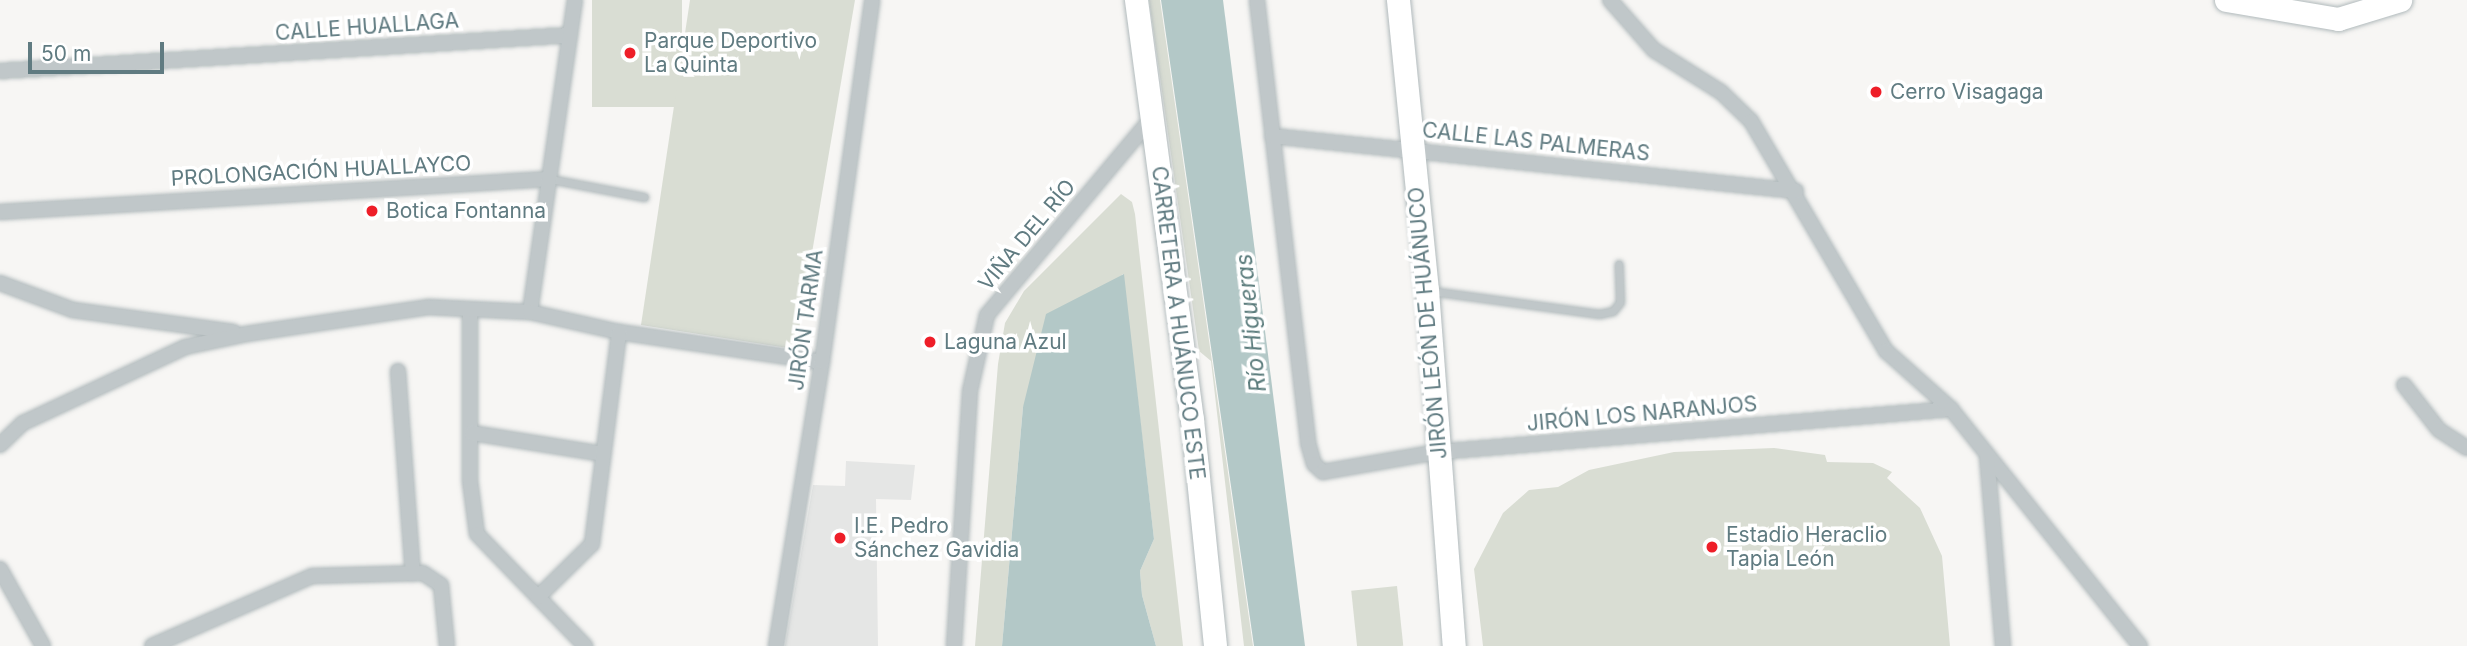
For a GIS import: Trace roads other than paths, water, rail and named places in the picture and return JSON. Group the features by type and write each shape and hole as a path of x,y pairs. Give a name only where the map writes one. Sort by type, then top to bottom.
{"main road":[{"name":"CARRETERA A HUÁNUCO ESTE","path":"1136,0 1192,419 1215,646"},
{"name":"JIRÓN LEÓN DE HUÁNUCO","path":"1398,0 1427,290 1454,646"},
{"path":"2226,0 2339,19 2400,0"}],"street":[{"path":"530,312 575,0"},
{"name":"JIRÓN TARMA","path":"776,646 822,362 872,0"},
{"path":"1257,0 1272,136"},
{"path":"1610,0 1654,50 1721,92 1751,121 1796,191 1886,351 1951,409 2140,646"},
{"name":"CALLE HUALLAGA","path":"0,71 570,35"},
{"name":"VIÑA DEL RÍO","path":"954,646 970,391 988,315 1152,119"},
{"name":"CALLE LAS PALMERAS","path":"1272,136 1796,191"},
{"name":"JIRÓN LOS NARANJOS","path":"1272,136 1308,443 1314,464 1323,472 1438,452 1951,409"},
{"name":"PROLONGACIÓN HUALLAYCO","path":"0,212 549,178"},
{"path":"0,283 73,310 246,334"},
{"path":"0,445 23,423 186,347 246,334 428,307 530,312 619,332 822,362"},
{"path":"470,311 470,481 477,534 585,646"},
{"path":"538,597 589,552 619,332"},
{"path":"398,371 413,573"},
{"path":"2404,385 2439,430 2467,448"},
{"path":"472,433 603,454"},
{"path":"1987,456 2003,646"},
{"path":"0,569 43,646"},
{"path":"152,646 313,576 413,573 424,573 442,585 447,646"}],"lane":[{"name":"PROLONGACIÓN HUALLAYCO","path":"549,178 644,197"},
{"path":"1427,290 1600,314 1613,311 1620,302 1619,264"}],"water":[{"name":"Río Higueras","path":"1161,0 1223,0 1305,646 1254,646"},
{"path":"1124,274 1154,539 1140,571 1142,595 1156,646 1002,646 1023,407 1046,314"}],"place":[{"name":"Parque Deportivo La Quinta","path":"630,53"},
{"name":"Cerro Visagaga","path":"1876,92"},
{"name":"Botica Fontanna","path":"372,211"},
{"name":"Laguna Azul","path":"930,342"},
{"name":"I.E. Pedro Sánchez Gavidia","path":"840,538"},
{"name":"Estadio Heraclio Tapia León","path":"1712,547"}]}
